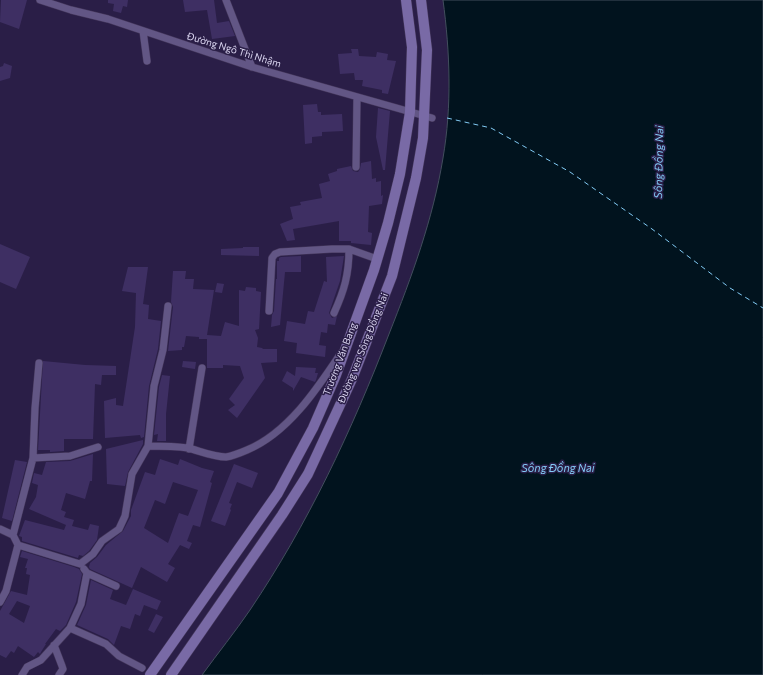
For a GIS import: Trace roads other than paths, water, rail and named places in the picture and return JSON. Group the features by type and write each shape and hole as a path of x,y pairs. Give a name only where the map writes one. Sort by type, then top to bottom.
{"main road":[{"name":"Trương Văn Bang","path":"150,675 278,494 313,428 336,376 377,259 388,223 400,174 410,112 412,47 406,0"},
{"name":"Đường ven Sông Đồng Nai","path":"171,675 282,515 308,474 352,379 392,276 416,178 426,116 427,50 421,0"}],"street":[{"name":"Đường Ngô Thì Nhậm","path":"40,0 70,10 108,19 252,67 426,116"},
{"path":"226,0 252,67"},
{"path":"143,31 147,61"},
{"path":"356,167 357,97"},
{"path":"269,312 272,258 275,254 295,250 348,250 377,259"},
{"path":"334,314 347,278 349,265 348,250"},
{"path":"80,564 93,554 102,541 119,529 125,516 132,474 148,446 153,392 165,338 168,306"},
{"path":"148,446 173,446 228,457 256,446 282,427 317,389 346,346"},
{"path":"0,602 6,591 18,545 14,535 33,458 34,414 39,363"},
{"path":"189,449 202,368"},
{"path":"33,458 70,456 98,447"},
{"path":"0,529 14,535"},
{"path":"18,545 80,564 87,573 116,586"},
{"path":"22,675 27,667 37,663 70,628 81,604 87,573"},
{"path":"70,628 106,644 124,658 142,668"},
{"path":"54,645 63,669 60,675"}],"water":[{"name":"Sông Đồng Nai","path":"443,0 763,0 763,675 202,675 250,610 291,544 310,510 360,406 414,269 434,203 446,138 449,79"}]}
